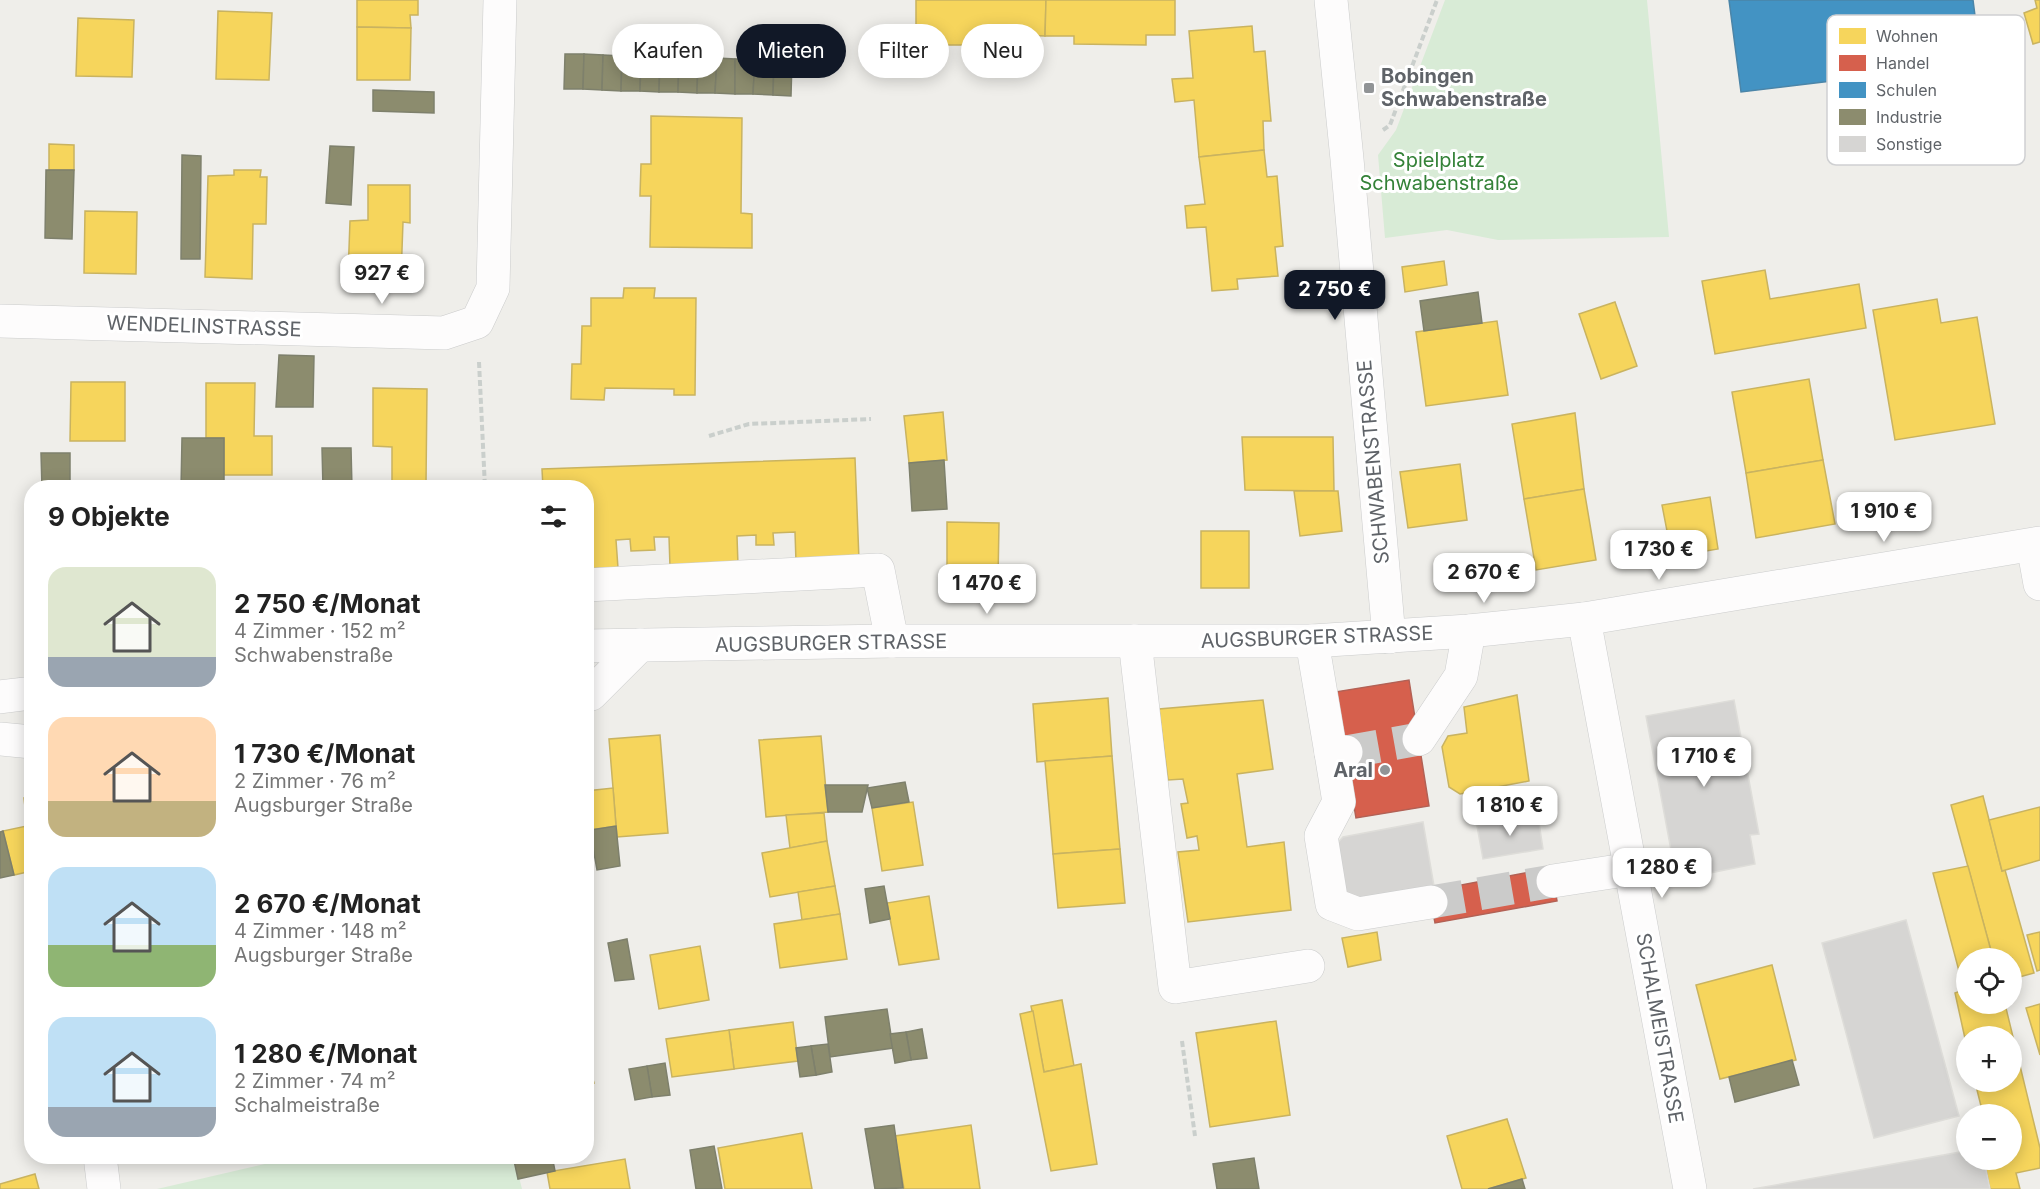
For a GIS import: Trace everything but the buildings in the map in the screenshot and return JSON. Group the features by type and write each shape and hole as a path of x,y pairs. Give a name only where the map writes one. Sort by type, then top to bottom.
{"street":[{"path":"477,322 493,288 501,0"},
{"name":"SCHWABENSTRASSE","path":"1331,0 1389,636"},
{"name":"WENDELINSTRASSE","path":"0,321 444,333 477,322"},
{"path":"2036,544 2040,584"},
{"name":"AUGSBURGER STRASSE","path":"594,646 892,641 1312,641 1469,631 1584,619 2036,544"},
{"path":"594,585 878,570 892,641"},
{"name":"SCHALMEISTRASSE","path":"1584,619 1690,1189"},
{"path":"1419,739 1461,676 1469,631"},
{"path":"1135,641 1174,987 1308,966"},
{"path":"1312,641 1338,752 1339,802 1321,836 1332,904 1358,914 1431,902"},
{"path":"594,691 640,645"},
{"path":"0,697 24,694"},
{"path":"0,739 24,741"},
{"path":"1554,881 1631,868"},
{"path":"101,1164 104,1189"}],"path":[{"path":"1347,159 1390,125 1437,0"},
{"path":"477,322 484,480"},
{"path":"709,436 749,424 871,419"},
{"path":"1182,1041 1195,1136"}],"green space":[{"name":"Spielplatz Schwabenstraße","path":"1445,0 1647,0 1669,237 1498,240 1447,230 1385,238 1378,155 1396,130"},
{"path":"265,1164 516,1164 522,1189 157,1189"}],"tunnel":[{"path":"1346,752 1419,739"},
{"path":"1431,902 1553,881"}],"place":[{"name":"Bobingen Schwabenstraße","path":"1369,88"},
{"name":"Aral","path":"1385,770"}]}
